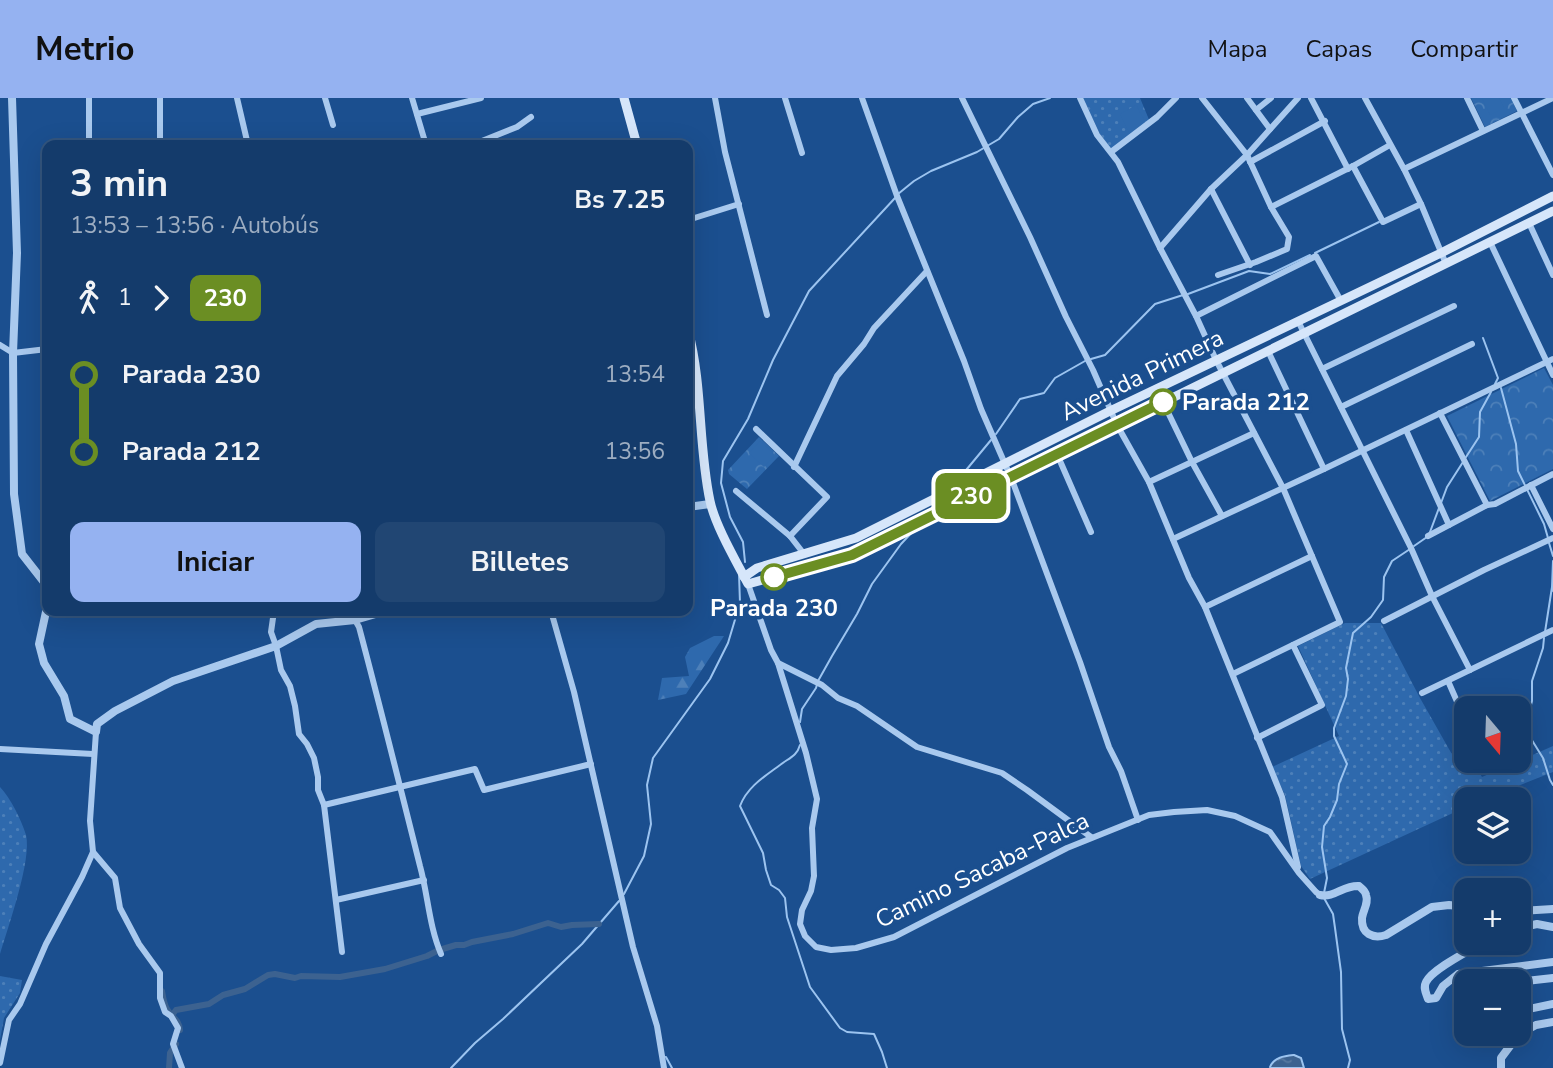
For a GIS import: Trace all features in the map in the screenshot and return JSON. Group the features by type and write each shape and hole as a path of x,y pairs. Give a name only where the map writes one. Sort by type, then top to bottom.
{"main road":[{"path":"624,98 636,140"},
{"name":"Avenida Primera","path":"746,580 757,568 856,538 1110,411 1441,253 1553,196"},
{"name":"Avenida Primera","path":"746,580 852,555 1553,211"},
{"name":"Camino Sacaba-Palca","path":"693,356 710,504 746,580"}],"street":[{"path":"12,98 17,253 13,353 13,484 22,554 42,580"},
{"path":"89,98 89,140"},
{"path":"160,98 160,140"},
{"path":"237,98 247,140"},
{"path":"325,98 333,125"},
{"path":"412,98 425,140"},
{"path":"417,114 481,98"},
{"path":"715,98 725,152 767,315"},
{"path":"785,98 802,153"},
{"path":"862,98 897,196 1010,476 1138,820"},
{"path":"962,98 1093,370 1110,411 1149,482 1189,578 1205,607 1282,797 1299,873"},
{"path":"1080,98 1097,135 1118,162 1283,488 1340,622 1233,674"},
{"path":"1111,152 1157,117 1175,98"},
{"path":"1202,98 1247,155 1271,207 1289,237 1287,249 1218,275"},
{"path":"1247,98 1270,129"},
{"path":"1256,110 1270,98"},
{"path":"1160,248 1211,189 1247,155 1298,98"},
{"path":"1311,98 1383,222 1421,204"},
{"path":"1365,98 1404,169 1446,264"},
{"path":"1468,98 1483,131"},
{"path":"1514,98 1553,175"},
{"path":"1404,169 1553,98"},
{"path":"484,140 517,127 531,117"},
{"path":"1251,162 1325,121"},
{"path":"1271,207 1351,168 1390,145"},
{"path":"1211,189 1250,265"},
{"path":"693,218 739,204"},
{"path":"1529,223 1553,275"},
{"path":"1490,242 1550,361 1553,375"},
{"path":"1196,316 1316,256 1340,301"},
{"path":"794,467 837,376 864,344 873,328 927,271"},
{"path":"1322,369 1454,306"},
{"path":"1298,321 1470,670"},
{"path":"1341,407 1472,344"},
{"path":"0,345 13,353 42,350"},
{"path":"1268,351 1324,469"},
{"path":"1173,539 1550,361"},
{"path":"1163,402 1222,516"},
{"path":"1440,413 1487,505"},
{"path":"756,429 827,497 790,536"},
{"path":"1406,430 1449,525"},
{"path":"1149,482 1254,433"},
{"path":"1057,454 1091,532"},
{"path":"1428,536 1553,474"},
{"path":"1531,485 1553,528"},
{"path":"736,491 790,536 804,554"},
{"path":"693,506 710,504"},
{"path":"1384,621 1553,538"},
{"path":"1205,607 1312,556"},
{"name":"Camino Sacaba-Palca","path":"746,580 778,663 806,753 817,799 812,828 814,876 800,923 805,936 816,947 831,950 856,948 894,937 1091,837 1149,814 1185,811 1207,810 1235,816 1270,832 1299,873 1323,896 1348,886 1359,886 1366,894 1367,900 1362,919 1364,929 1378,937 1386,935 1432,907 1454,906"},
{"path":"45,616 38,644 44,663 64,696 70,719 96,732"},
{"path":"273,616 271,632 281,670 290,686 299,734 314,758 318,790 324,805 342,952"},
{"path":"354,616 359,627 424,880 435,941 441,954"},
{"path":"0,1063 9,1020 20,1004 46,944 93,852 90,821 97,724 115,711 173,681 276,646 316,624 369,616"},
{"path":"552,616 574,692 633,947 657,1026 664,1068"},
{"path":"1422,693 1553,630"},
{"path":"1257,738 1322,705 1293,645"},
{"path":"778,663 857,706 917,747 1002,773 1091,837"},
{"path":"1448,681 1455,696"},
{"path":"0,749 93,754"},
{"path":"324,805 475,769 484,790 591,764"},
{"path":"93,852 115,878 120,908 139,944 160,973 160,998 165,1012 171,1016 178,1028 173,1044 183,1068"},
{"path":"336,900 424,880"},
{"path":"1531,910 1553,909"},
{"path":"1531,926 1553,927"},
{"path":"1460,955 1432,974 1425,989 1428,999 1436,998 1443,986 1458,974 1553,962"},
{"path":"1531,980 1553,978"},
{"path":"1531,1009 1553,1004"},
{"path":"1531,1027 1553,1022"},
{"path":"1500,1068 1501,1058 1510,1046"}],"green space":[{"path":"1083,98 1140,98 1150,122 1111,149 1100,134"},
{"path":"1471,98 1511,98 1517,111 1485,127"},
{"path":"1482,98 1499,98 1504,108 1490,115"},
{"path":"1136,105 1147,125 1130,134 1120,114"},
{"path":"1544,368 1553,385 1553,469 1490,501 1447,416"},
{"path":"759,437 779,456 747,489 729,474 728,470"},
{"path":"760,441 775,455 764,467 749,453"},
{"path":"1345,623 1381,623 1454,758 1454,774 1480,774 1482,777 1489,774 1531,774 1531,756 1553,746 1553,772 1516,787 1454,787 1454,813 1310,879 1301,866 1285,795 1272,767 1339,736 1298,646"},
{"path":"714,636 724,636 686,694 658,700 662,678 689,676 685,657 690,648"},
{"path":"0,787 18,816 26,835 27,846 18,894 0,954"},
{"path":"0,976 22,980 20,993 4,1018 0,1040"}],"water":[{"path":"1294,1055 1301,1058 1304,1068 1270,1067 1277,1059"}],"waterway":[{"path":"898,194 931,171 977,152 999,139 1033,104 1050,98"},
{"path":"745,562 743,542 730,517 721,483 723,461 748,419 773,360 809,291 895,198"},
{"path":"1315,253 1379,222"},
{"path":"1188,294 1249,271 1270,274 1310,255"},
{"path":"1091,359 1105,355 1155,304 1183,295"},
{"path":"1483,338 1498,378 1495,384"},
{"path":"996,434 1020,399 1044,393 1055,378 1085,361"},
{"path":"1501,388 1516,444 1518,471 1548,538"},
{"path":"1466,457 1479,437 1480,412 1491,392"},
{"path":"962,475 991,440"},
{"path":"1441,503 1447,487 1463,462"},
{"path":"1430,532 1439,508"},
{"path":"800,722 802,709 872,584 916,528"},
{"path":"1414,546 1427,537"},
{"path":"1549,543 1553,556"},
{"path":"1324,893 1327,878 1322,847 1324,826 1337,800 1339,784 1347,764 1334,736 1334,728 1346,696 1346,668 1353,633 1371,617 1383,600 1384,577 1392,561 1410,549"},
{"path":"1553,561 1553,591"},
{"path":"624,894 644,856 651,824 647,785 653,758 710,679 728,643 740,603 739,574"},
{"path":"1545,632 1552,587"},
{"path":"1544,638 1532,681 1532,701 1525,729 1543,758 1553,785"},
{"path":"800,745 795,754 752,788 740,806 763,853 771,885 785,898 787,917 810,987 840,1028 847,1032 874,1034 887,1068"},
{"path":"1324,898 1333,914 1335,928 1341,972 1342,1029 1350,1060 1348,1068"},
{"path":"451,1068 582,944 619,901"},
{"path":"172,1015 176,1010 209,1004 223,995 245,989 268,975 295,978 340,977 385,969 456,945 513,934 548,923 561,927 599,924"},
{"path":"162,991 166,1007 177,1021 180,1030"},
{"path":"169,1068 170,1053 176,1044"},
{"path":"666,1057 672,1068"}],"bus line":[{"name":"230","path":"774,577 852,555 1163,402"}],"place":[{"name":"Parada 212","path":"1163,402"},
{"name":"Parada 230","path":"774,577"}]}
